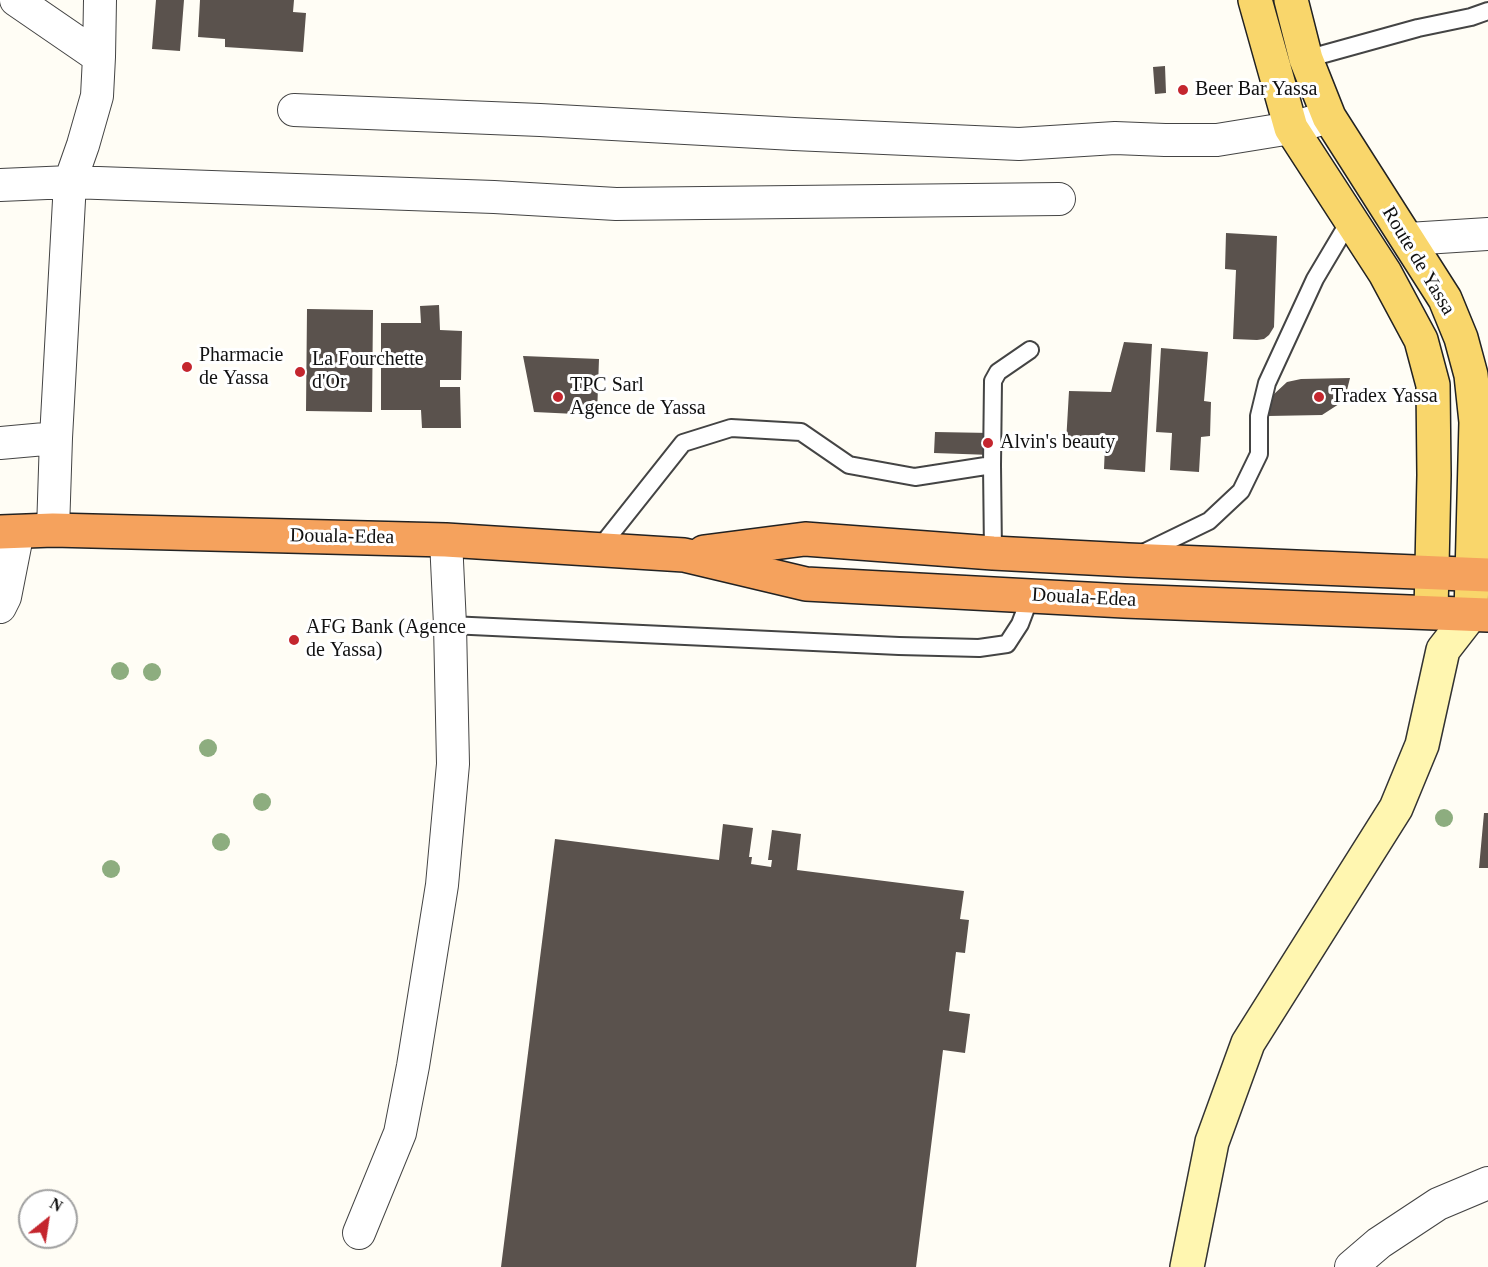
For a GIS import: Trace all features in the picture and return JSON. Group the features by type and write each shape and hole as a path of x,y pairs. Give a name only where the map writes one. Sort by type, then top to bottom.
{"highway":[{"name":"Douala-Edea","path":"9,531 53,530 446,540 684,555 806,585 1124,601 1480,614"},
{"name":"Douala-Edea","path":"684,555 805,539 1128,560 1481,574"}],"main road":[{"name":"Route de Yassa","path":"1255,0 1291,128 1384,273 1421,340 1433,385 1431,612"},
{"name":"Route de Yassa","path":"1291,0 1306,59 1329,117 1445,299 1461,338 1471,375 1476,422 1482,450 1480,614"},
{"path":"1187,1267 1212,1142 1248,1043 1396,808 1422,745 1443,650 1431,612"},
{"path":"1443,650 1480,614"}],"street":[{"path":"16,0 99,57"},
{"path":"53,530 70,182 97,96 99,0"},
{"path":"294,110 1019,144 1114,138 1217,140 1291,128 1329,117"},
{"path":"0,185 70,182 495,197 616,204 1059,199"},
{"path":"1408,239 1488,234"},
{"path":"0,443 56,438"},
{"path":"0,607 5,597 9,531"},
{"path":"359,1233 400,1133 442,885 453,764 446,540"},
{"path":"1352,1267 1379,1243 1438,1204 1488,1183"}],"lane":[{"path":"1306,59 1488,11"},
{"path":"1128,560 1209,521 1241,491 1259,454 1259,416 1267,382 1315,279 1350,220"},
{"path":"993,553 993,381 998,372 1030,350"},
{"path":"598,550 683,443 731,428 801,432 849,465 915,477 992,465"},
{"path":"450,625 979,648 1007,644 1020,624 1031,595"}],"building":[{"path":"156,0 184,0 180,51 152,49"},
{"path":"200,0 294,0 293,12 306,13 303,52 225,47 225,39 198,37"},
{"path":"1165,66 1166,93 1155,94 1153,67"},
{"path":"1226,233 1277,236 1274,327 1264,339 1233,339 1236,270 1225,269"},
{"path":"439,305 440,330 462,331 461,380 440,380 440,387 460,387 461,428 422,428 421,410 381,410 381,323 421,323 420,306"},
{"path":"307,309 373,310 372,412 306,411"},
{"path":"1124,342 1152,344 1145,472 1104,469 1105,445 1066,443 1069,391 1111,392"},
{"path":"1161,348 1208,352 1204,401 1211,402 1210,436 1201,437 1199,472 1170,470 1172,433 1156,432"},
{"path":"523,356 599,359 597,415 534,412"},
{"path":"1350,378 1347,390 1339,404 1322,415 1268,416 1273,395 1287,382 1301,379"},
{"path":"935,432 991,433 991,455 934,453"},
{"path":"1484,813 1488,813 1488,868 1479,868"},
{"path":"723,824 753,828 749,857 752,857 751,864 771,867 772,860 768,860 772,830 801,834 797,870 964,891 960,919 969,920 965,953 956,952 949,1011 970,1014 965,1053 943,1050 916,1267 501,1267 555,839 719,860"}],"place":[{"name":"Beer Bar Yassa","path":"1183,90"},
{"name":"Pharmacie de Yassa","path":"187,367"},
{"name":"La Fourchette d'Or","path":"300,372"},
{"name":"TPC Sarl Agence de Yassa","path":"558,397"},
{"name":"Tradex Yassa","path":"1319,397"},
{"name":"Alvin's beauty","path":"988,443"},
{"name":"AFG Bank (Agence de Yassa)","path":"294,640"}]}
